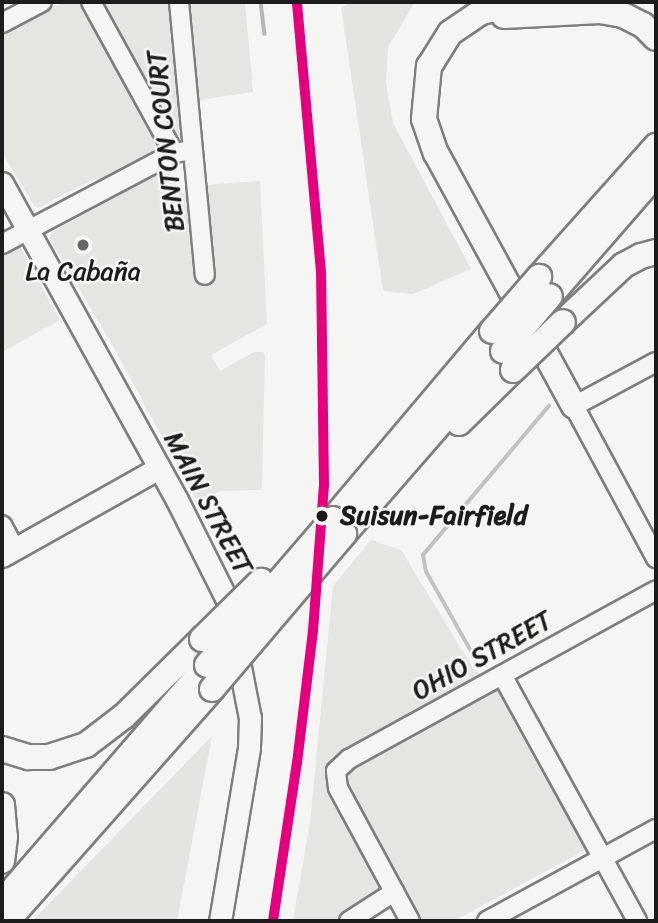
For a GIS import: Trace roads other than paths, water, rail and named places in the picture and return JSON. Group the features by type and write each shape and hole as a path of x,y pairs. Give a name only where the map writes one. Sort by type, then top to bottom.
{"highway":[{"path":"525,2 501,5 465,21 436,52 429,66 424,119 436,153 574,406"},
{"path":"428,79 456,40 484,22 500,17 600,11 623,15 643,25 656,38"},
{"path":"7,921 70,852 209,677 338,526 385,480 503,351 656,131"},
{"path":"621,182 656,146"},
{"path":"545,287 656,174"},
{"path":"2,749 29,757 49,757 86,745 124,716 300,544 338,526 385,480 503,351 563,322 624,265 640,256 656,253"},
{"path":"2,902 209,677"},
{"path":"2,805 5,837 2,862"},
{"path":"23,921 55,880 70,852"}],"main road":[{"name":"MAIN STREET","path":"2,183 221,584 247,695 249,748 220,921"},
{"path":"8,552 159,468"}],"street":[{"path":"2,23 42,2"},
{"path":"91,2 174,153"},
{"name":"BENTON COURT","path":"179,2 205,275"},
{"path":"2,244 174,153 192,150"},
{"path":"656,362 574,406 656,558"},
{"path":"2,524 8,552"},
{"name":"OHIO STREET","path":"394,892 338,788 336,771 349,759 656,590"},
{"path":"502,675 637,921"},
{"path":"487,921 656,829"},
{"path":"349,921 371,904 394,892 410,921"}],"waterway":[{"path":"477,662 426,572 423,555 549,406"}],"railway":[{"path":"261,2 265,34"}],"place":[{"name":"La Cabaña","path":"83,245"},
{"name":"Suisun-Fairfield","path":"322,516"}]}
